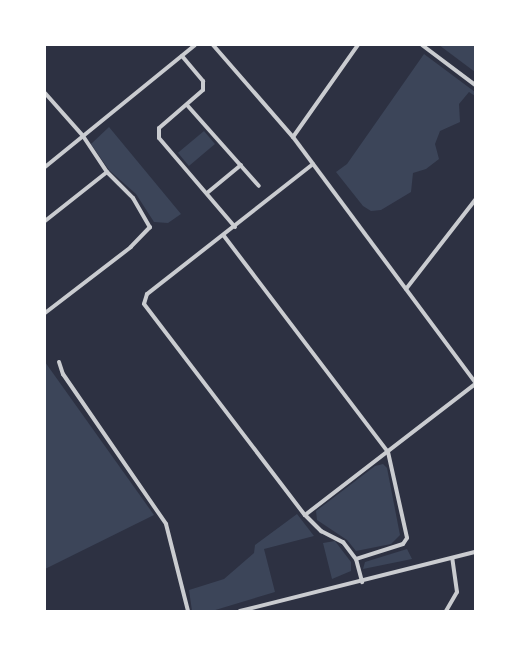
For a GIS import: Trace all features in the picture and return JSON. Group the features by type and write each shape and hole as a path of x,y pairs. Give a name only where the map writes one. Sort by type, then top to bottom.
{"street":[{"path":"45,167 195,45"},
{"path":"213,45 293,137 475,383 305,515"},
{"path":"293,137 358,45"},
{"path":"422,45 475,85"},
{"path":"182,56 203,81 203,90 159,128 159,138 235,227"},
{"path":"45,93 83,136 107,172 148,220 147,234 45,313"},
{"path":"186,105 259,186"},
{"path":"313,164 224,236 147,294 144,302 305,515 321,531 343,542 356,559 362,582"},
{"path":"207,193 241,165"},
{"path":"45,221 107,172"},
{"path":"406,289 475,200"},
{"path":"224,236 388,452 407,538 404,544 356,559"},
{"path":"59,362 63,374 166,524 188,611"},
{"path":"240,611 475,552"},
{"path":"446,611 457,592 452,558"}],"shaded area":[{"path":"439,45 475,45 475,72"},
{"path":"424,54 475,92 475,96 469,92 459,104 460,122 440,131 435,144 439,159 426,169 413,173 411,192 381,210 371,211 363,206 336,172 347,164"},
{"path":"109,127 181,214 168,223 154,222 136,194 109,170 91,144"},
{"path":"204,131 215,144 189,166 178,153"},
{"path":"45,362 154,515 45,569"},
{"path":"383,464 387,468 400,535 391,544 356,551 347,540 317,520 316,511 375,466"},
{"path":"297,514 314,536 264,549 275,592 212,611 192,611 189,590 224,579 254,553 255,545"},
{"path":"335,541 351,562 351,571 332,579 323,543"},
{"path":"407,549 412,559 363,569 365,562"}]}
